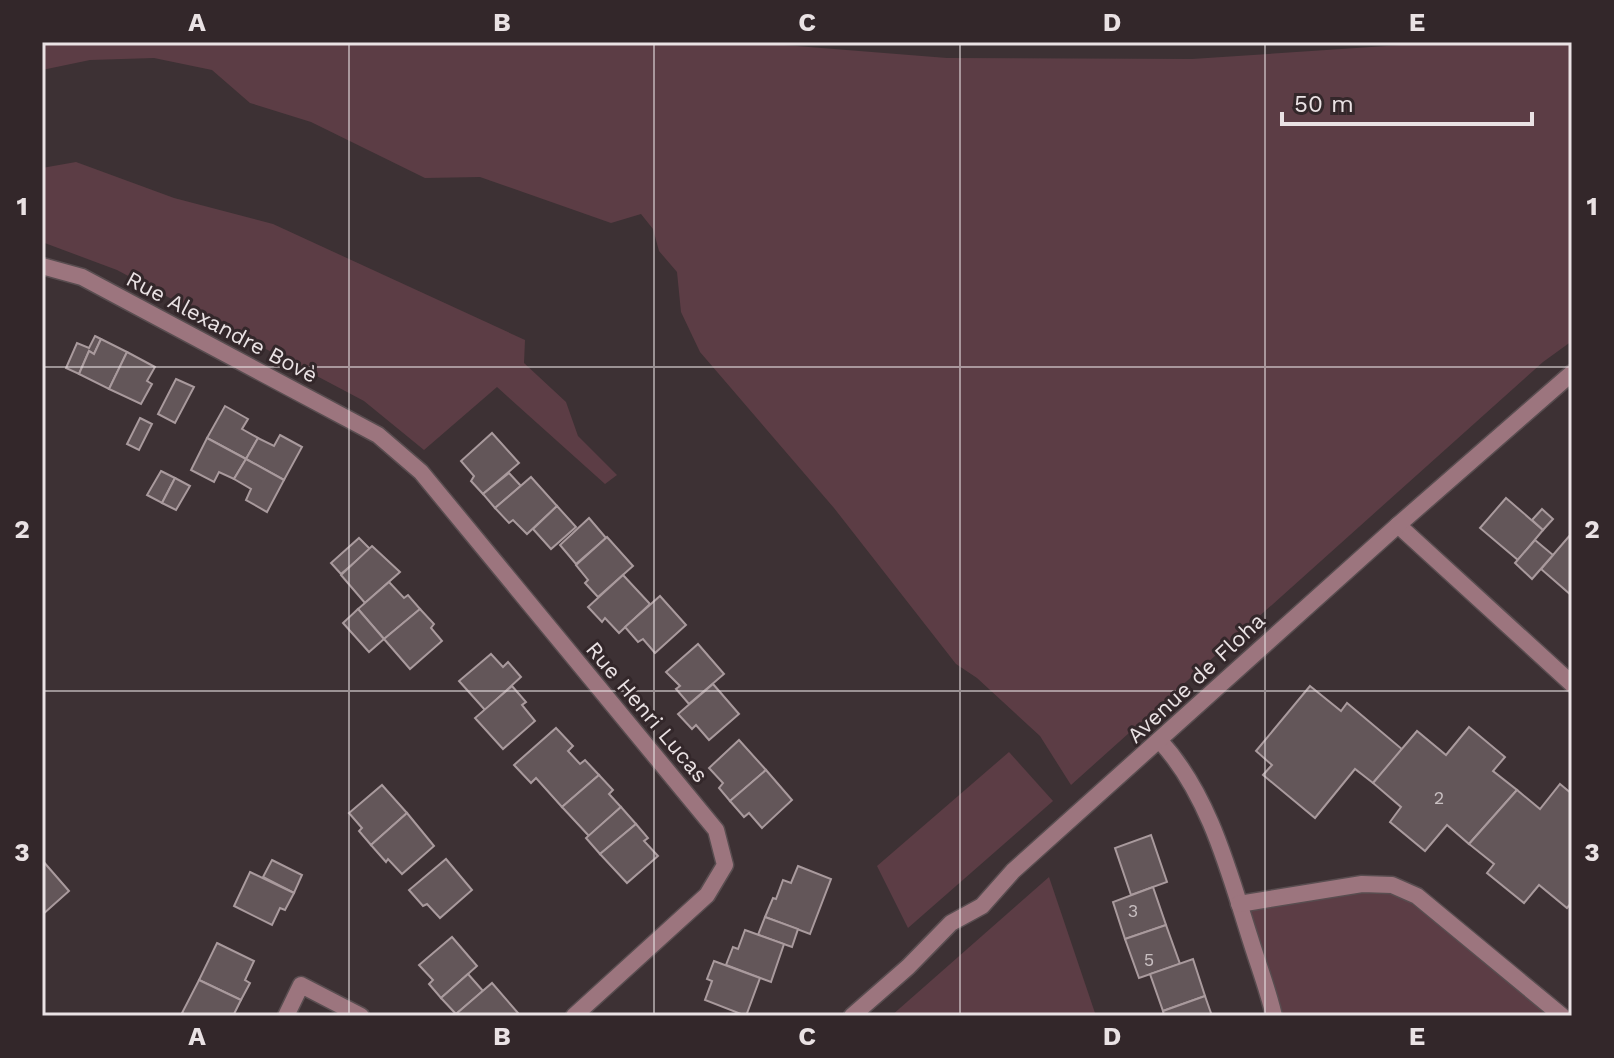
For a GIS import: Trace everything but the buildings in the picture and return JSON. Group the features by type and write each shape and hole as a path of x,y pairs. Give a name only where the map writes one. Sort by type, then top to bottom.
{"street":[{"name":"Rue Alexandre Bovè","path":"42,266 82,277 378,435"},
{"name":"Avenue de Floha","path":"852,1016 908,967 951,923 982,906 1013,871 1572,373"},
{"name":"Rue Henri Lucas","path":"378,435 421,472 716,830 725,865 707,895 574,1016"},
{"path":"1398,525 1572,684"},
{"path":"1160,741 1173,755 1205,811 1239,904 1274,1016"},
{"path":"1239,904 1362,884 1392,885 1417,896 1563,1016 1572,1007"},
{"path":"286,1016 301,985 361,1016"}],"shaded area":[{"path":"42,42 746,42 947,58 1192,59 1446,42 1572,42 1572,341 1543,362 1071,785 1040,736 977,678 956,664 834,508 700,352 681,312 677,272 659,251 653,229 641,214 611,223 480,177 425,178 311,122 250,103 212,70 154,58 90,60 42,70"},
{"path":"76,162 174,198 273,224 525,340 524,363 566,402 578,436 617,475 605,484 497,387 424,450 364,401 117,270 42,242 42,168"},
{"path":"1009,752 1053,801 908,928 877,866"},
{"path":"1049,877 1096,1016 891,1016"},
{"path":"1392,885 1562,1016 1274,1016 1239,904"}]}
